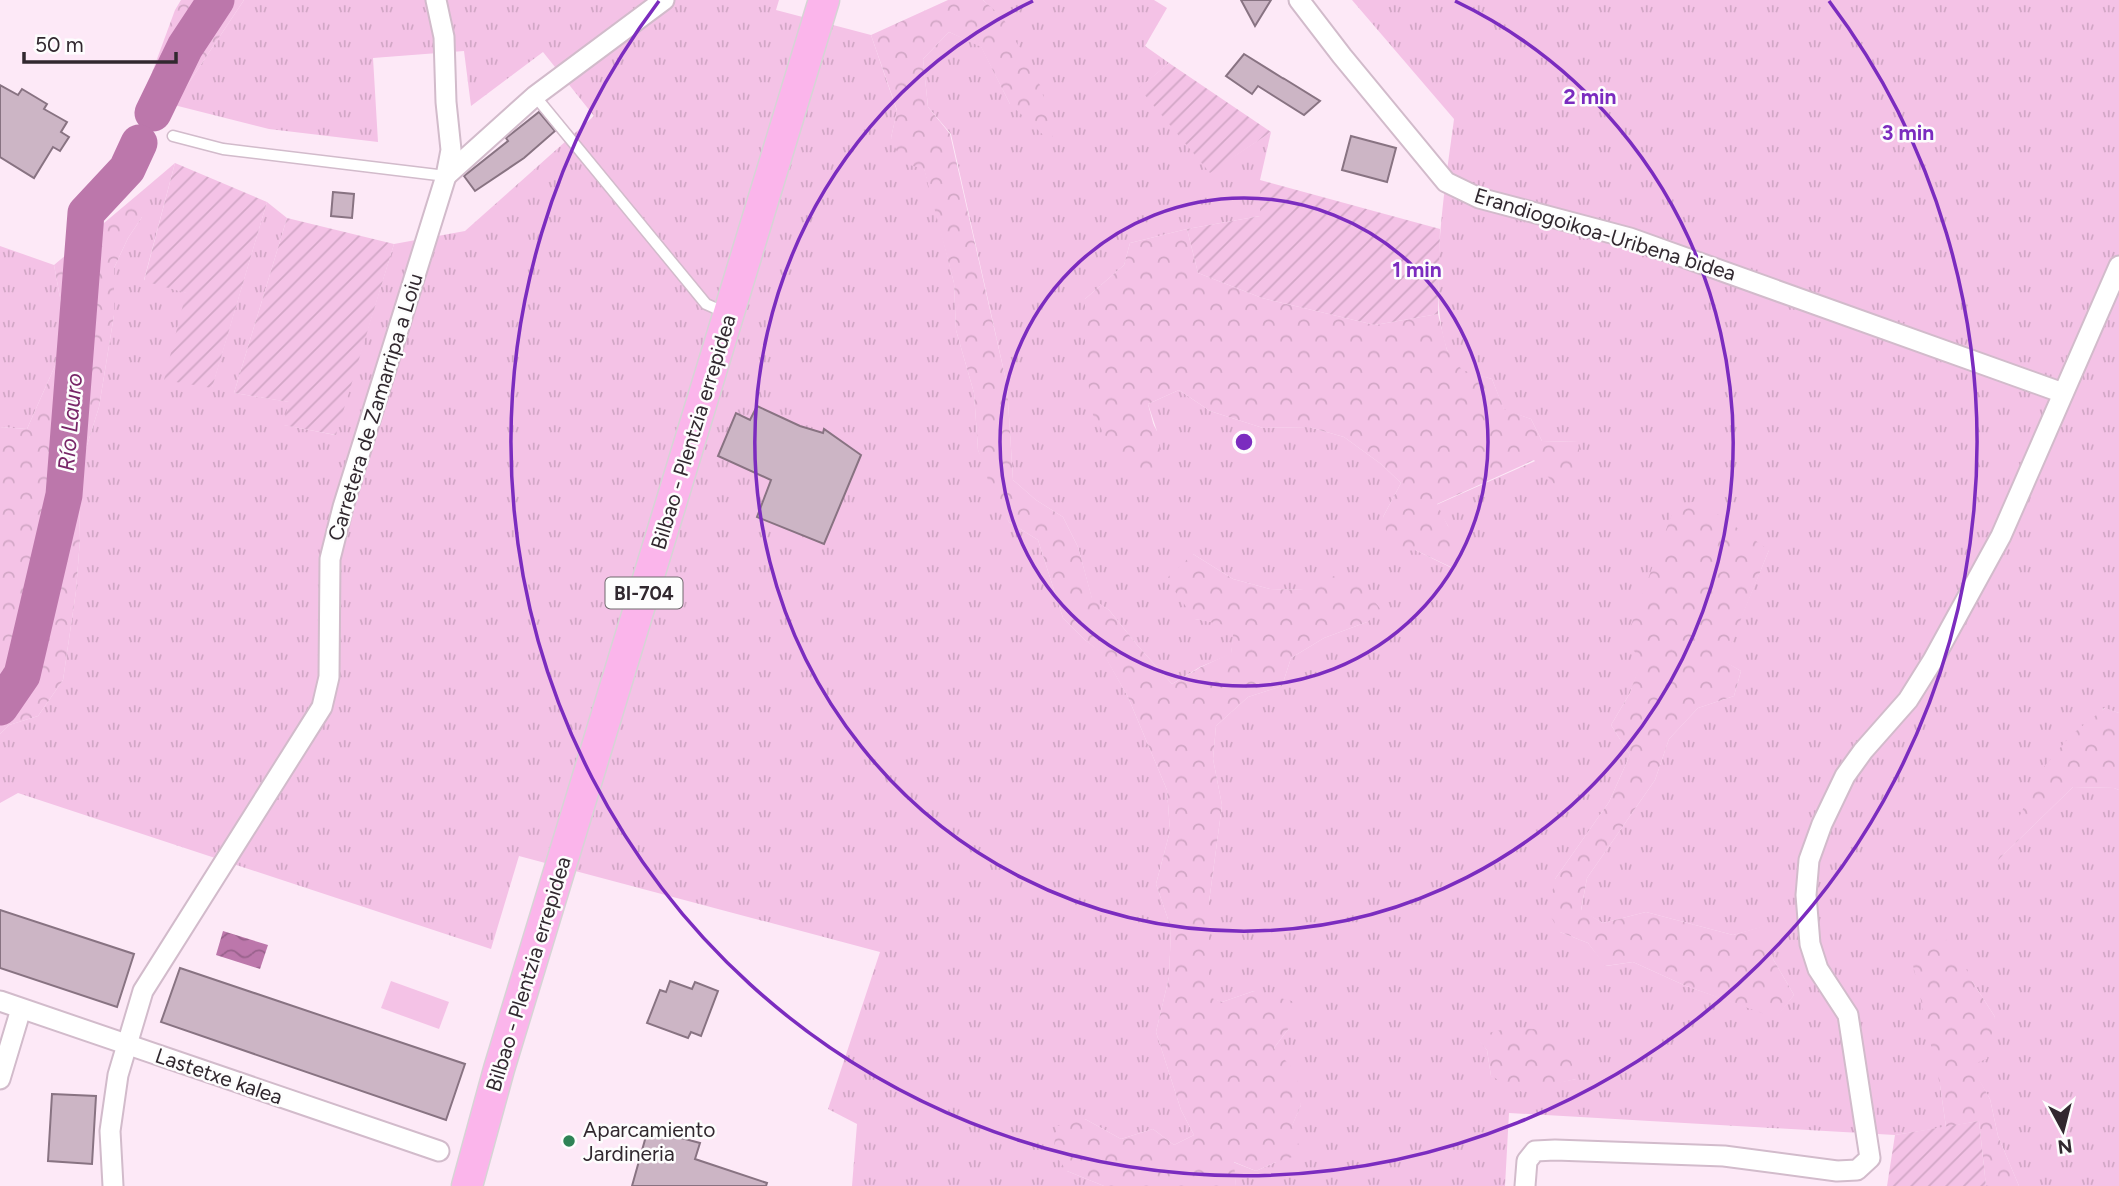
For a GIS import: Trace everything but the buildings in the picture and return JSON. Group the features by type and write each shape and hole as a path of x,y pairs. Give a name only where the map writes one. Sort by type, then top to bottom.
{"main road":[{"name":"Bilbao - Plentzia errepidea","path":"467,1186 499,1069 824,0"}],"street":[{"name":"Carretera de Zamarripa a Loiu","path":"113,1186 110,1131 118,1075 143,991 321,708 329,677 330,559 365,433 446,176 451,150 444,37 436,0"},
{"path":"446,176 535,96 664,0"},
{"name":"Erandiogoikoa-Uribena bidea","path":"1299,0 1342,57 1446,182 1479,198 1630,237 2063,393"},
{"path":"1525,1186 1527,1161 1535,1151 1724,1156 1837,1171 1857,1170 1870,1158 1848,1015 1818,969 1810,944 1806,895 1809,860 1822,824 1845,776 1908,700 2001,537 2119,266"},
{"name":"Lastetxe kalea","path":"0,1001 439,1151"},
{"path":"0,1079 21,1009"}],"lane":[{"path":"535,96 706,304 729,314"},
{"path":"173,136 223,149 446,176"}],"green space":[{"path":"181,0 244,0 174,105 143,97"},
{"path":"244,0 779,0 776,10 871,35 897,111 891,138 924,168 935,207 954,283 956,330 974,393 978,450 1009,522 1038,540 1063,618 1104,654 1128,697 1167,790 1170,831 1156,884 1171,928 1169,977 1156,1032 1181,1110 1194,1135 1174,1145 1153,1129 1121,1139 1085,1119 1067,1171 1104,1186 852,1186 857,1124 828,1109 880,952 519,856 491,949 18,793 0,803 0,734 9,725 38,716 63,680 76,591 80,539 78,474 99,407 114,315 114,268 128,238 142,217 142,191 175,163 144,280 187,293 165,379 212,387 267,202 287,218 234,393 290,402 284,425 335,435 394,244 465,231 594,116 543,52 471,106 464,51 373,58 378,142 269,129 174,105"},
{"path":"948,0 983,0 1003,18 1041,87 1055,146 1010,104 981,47 949,32 923,59 928,107 950,134 1007,385 1013,480 1036,500 1063,517 1078,547 1092,598 1109,610 1172,684 1231,653 1234,627 1195,619 1166,579 1193,554 1233,579 1270,589 1304,590 1317,572 1360,583 1382,611 1367,622 1324,638 1291,658 1282,686 1248,697 1216,726 1213,759 1222,805 1209,902 1209,997 1222,1002 1254,991 1299,1003 1289,1028 1274,1048 1296,1072 1301,1105 1292,1126 1302,1154 1256,1171 1234,1162 1236,1186 1104,1186 1067,1171 1053,1152 1057,1126 1085,1119 1121,1139 1153,1129 1174,1145 1194,1135 1181,1110 1156,1032 1169,977 1171,928 1156,884 1170,831 1167,790 1128,697 1104,655 1063,618 1038,540 1009,522 989,483 978,450 974,393 956,330 954,283 924,169 902,163 891,138 897,110 871,35"},
{"path":"983,0 1154,0 1167,8 1145,46 1169,63 1140,88 1210,172 1271,132 1260,180 1260,216 1187,229 1130,243 1124,265 1085,299 1157,431 1148,404 1179,390 1210,411 1263,428 1309,427 1344,437 1381,464 1401,483 1383,517 1415,550 1454,569 1448,526 1436,505 1578,442 1542,441 1531,419 1504,410 1492,379 1461,370 1448,352 1441,324 1439,251 1454,119 1352,0 2119,0 2119,713 2104,708 2000,858 2073,787 2119,790 2119,1186 2019,1186 1998,1136 1990,1099 1970,1065 1995,1017 1972,981 1940,1085 1946,1127 1895,1135 1509,1113 1505,1186 1236,1186 1233,1162 1256,1171 1276,1162 1301,1105 1274,1048 1289,1028 1254,991 1222,1002 1209,998 1209,902 1222,805 1213,759 1216,726 1248,697 1282,686 1291,658 1324,638 1367,622 1304,590 1270,589 1233,579 1193,554 1195,619 1235,626 1231,654 1200,667 1172,684 1109,610 1092,599 1078,547 1063,517 1036,500 1013,480 1007,385 951,134 928,107 923,59 949,32 981,46 1010,104 1014,40 1003,19","holes":["1769,550 1723,661 1741,671 1734,696 1698,708 1669,739 1655,780 1587,878 1581,911 1603,923 1646,912 1733,935 1766,926 1773,959 1794,995 1776,1017 1686,986 1633,962 1606,966 1588,943 1560,932 1555,879 1609,802 1630,755 1611,725 1630,693 1642,661","1476,1036 1576,1079 1551,1084 1491,1076 1487,1050"]},
{"path":"1169,63 1271,132 1210,173 1139,88"},
{"path":"175,163 267,202 212,388 164,380 186,293 144,281"},
{"path":"1260,180 1440,229 1438,314 1375,325 1262,298 1198,273 1187,229 1260,216"},
{"path":"142,191 142,217 128,238 114,268 114,315 99,407 78,474 80,539 76,591 63,680 38,716 9,725 0,734 0,427 27,429 58,359 62,308 54,265"},
{"path":"287,218 394,244 336,435 283,425 289,402 234,393"},
{"path":"1187,229 1198,273 1262,298 1375,325 1438,314 1447,350 1462,370 1492,379 1504,409 1531,419 1542,441 1578,442 1582,476 1554,484 1534,460 1437,504 1463,548 1455,569 1415,550 1391,553 1383,517 1401,483 1381,464 1344,437 1309,427 1263,428 1210,411 1179,390 1148,404 1165,468 1146,491 1115,452 1093,415 1085,361 1085,299 1124,265 1130,243"},
{"path":"0,246 54,265 62,308 58,359 27,429 0,427"},
{"path":"1697,500 1769,550 1724,661 1741,671 1734,696 1698,708 1669,739 1655,780 1587,878 1581,910 1603,923 1646,912 1733,935 1767,925 1773,959 1794,995 1776,1018 1686,986 1633,962 1605,966 1588,943 1560,932 1548,912 1555,879 1609,802 1630,755 1611,725 1630,693 1641,661 1626,639 1673,511"},
{"path":"2105,708 2119,713 2119,790 2073,787 1998,860 2043,768 2071,735"},
{"path":"1951,938 1972,981 1995,1017 1987,1059 1971,1065 1990,1099 1998,1136 2019,1186 1986,1186 1979,1121 1946,1127 1940,1085 1911,956"},
{"path":"391,981 449,1002 439,1029 381,1008"},
{"path":"1510,1028 1535,1029 1569,1054 1576,1079 1522,1092 1491,1076 1487,1050 1475,1036"},
{"path":"1979,1121 1986,1186 1887,1186 1895,1135"}],"water":[{"path":"223,931 268,945 260,969 216,955"}],"waterway":[{"name":"Río Lauro","path":"153,113 185,47 216,0"},
{"name":"Río Lauro","path":"0,707 22,675 64,495 86,213 127,169 139,143"}],"place":[{"name":"Aparcamiento Jardineria","path":"569,1141"}]}
